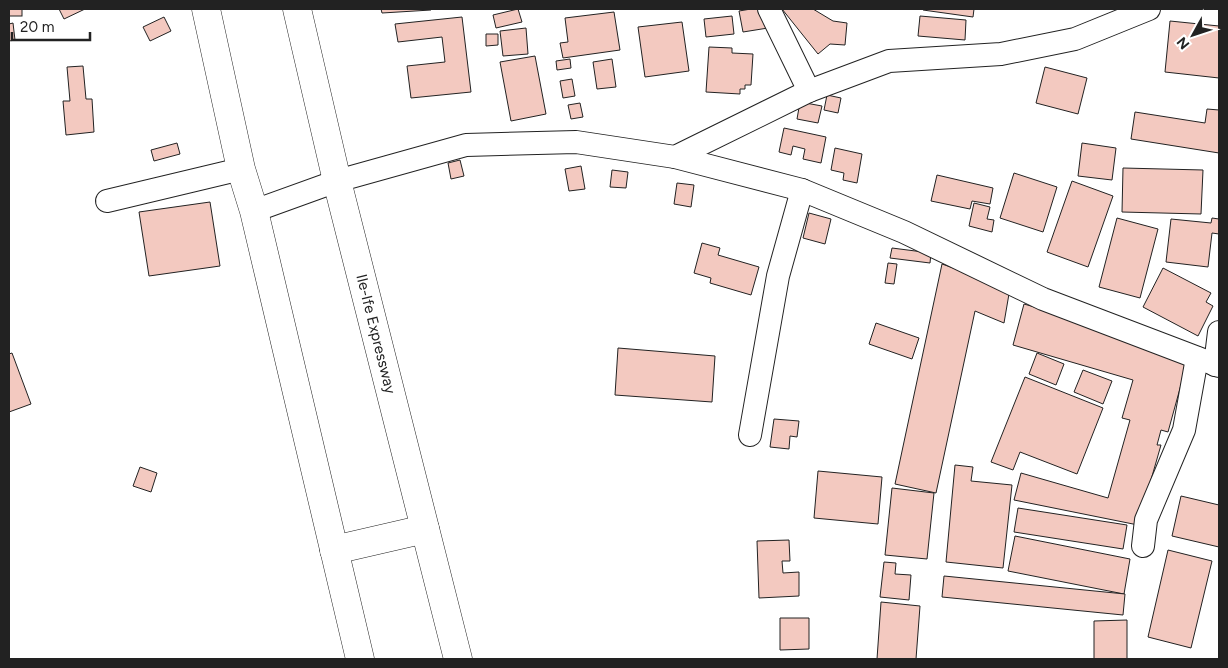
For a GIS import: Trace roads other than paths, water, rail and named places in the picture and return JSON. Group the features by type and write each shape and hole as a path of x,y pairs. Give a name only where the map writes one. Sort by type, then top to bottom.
{"highway":[{"path":"206,9 241,169 254,212 360,659"},
{"name":"Ile-Ife Expressway","path":"297,9 337,181 458,659"},
{"path":"334,550 425,528"}],"street":[{"path":"769,9 808,91"},
{"path":"675,157 808,91 889,61 1001,54 1075,39 1149,9"},
{"path":"254,212 337,181 466,145 576,142 675,157 802,190 904,232 1043,299 1211,363"},
{"path":"107,201 241,169"},
{"path":"750,435 778,276 802,190"},
{"path":"1143,546 1146,520 1211,363 1219,332"}]}
